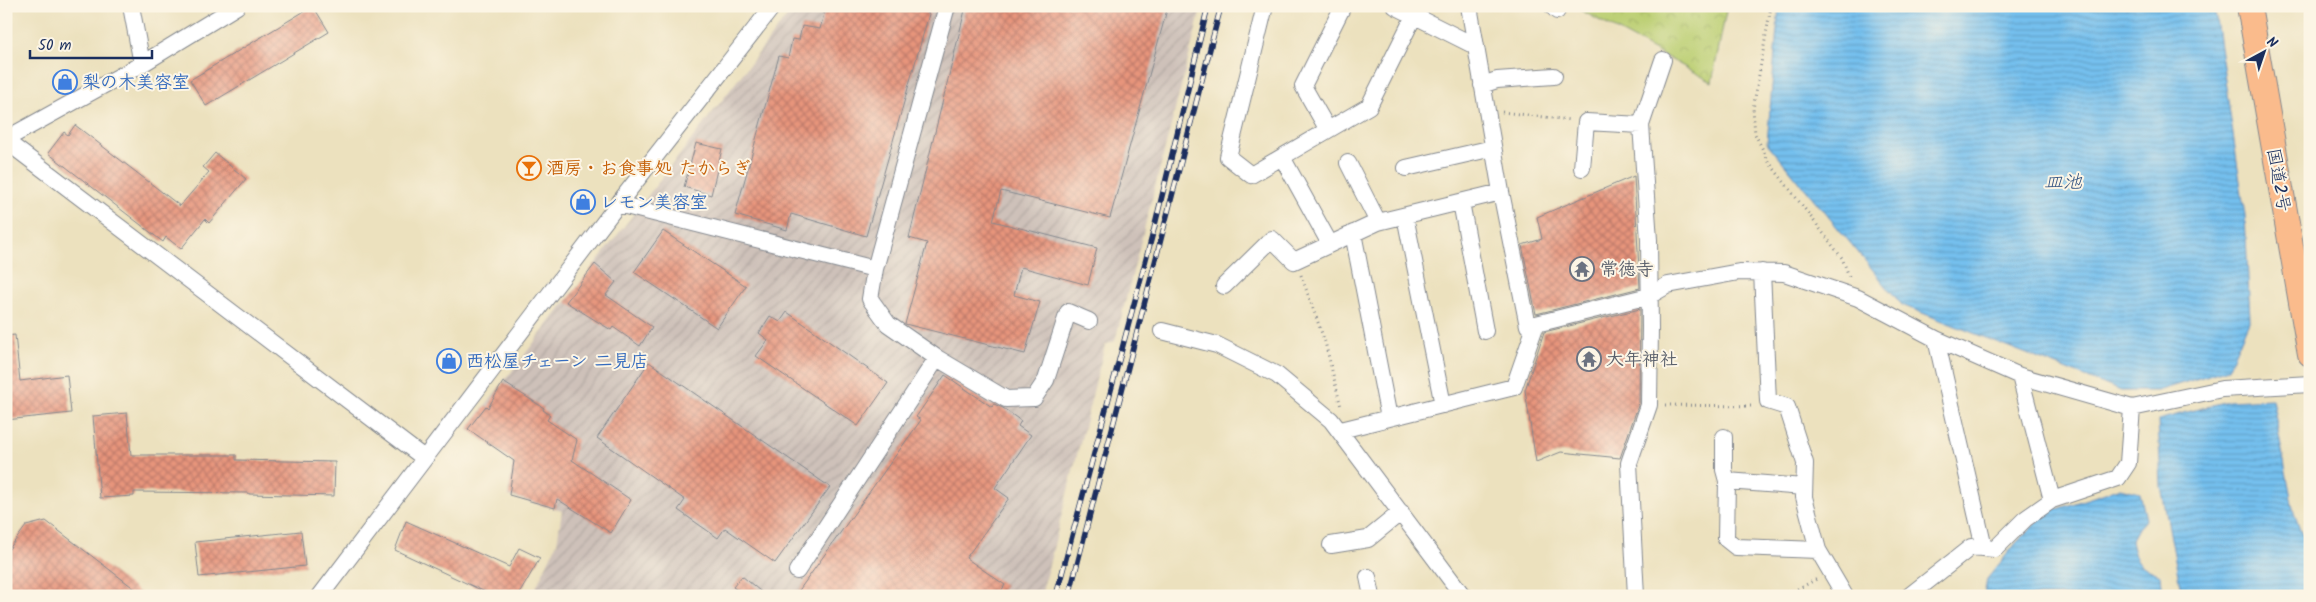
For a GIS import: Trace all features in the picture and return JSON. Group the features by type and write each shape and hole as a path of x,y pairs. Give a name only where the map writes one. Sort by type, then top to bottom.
{"highway":[{"name":"国道2号","path":"2249,6 2310,354"}],"street":[{"path":"131,6 142,64"},
{"path":"237,6 142,64 6,140 424,458"},
{"path":"320,596 618,204 773,6"},
{"path":"947,6 875,269 870,299 888,324 937,358 1006,399 1034,398 1046,380 1068,312 1089,321"},
{"path":"1265,6 1228,157 1251,175 1369,106 1414,16"},
{"path":"1328,130 1302,86 1343,6"},
{"path":"1395,6 1476,46"},
{"path":"1470,7 1500,192 1528,326 1649,296 1668,285 1739,272 1784,273 1858,298 1936,339 2020,376 2132,408 2222,389 2310,384"},
{"path":"1636,596 1629,463 1649,405 1648,240 1641,125 1662,60"},
{"path":"1482,85 1497,80 1554,76"},
{"path":"1582,168 1586,122 1641,125"},
{"path":"1406,168 1493,148"},
{"path":"1282,156 1330,244"},
{"path":"1348,163 1378,222"},
{"path":"1224,286 1272,240 1294,261 1378,222 1500,192"},
{"path":"1461,202 1486,330"},
{"path":"618,204 875,269"},
{"path":"1405,216 1443,405"},
{"path":"1353,234 1389,418"},
{"path":"1762,272 1768,401 1787,407 1805,463 1804,496 1818,550 1845,596"},
{"path":"1344,430 1514,387 1536,324"},
{"path":"1162,331 1217,345 1277,375 1344,430 1463,596"},
{"path":"1936,339 1984,548"},
{"path":"797,571 937,358"},
{"path":"2020,376 2052,500"},
{"path":"1909,596 1971,547 1995,549 2025,519 2052,500 2118,478 2128,463 2132,408"},
{"path":"1724,437 1724,470 1727,480 1726,538 1736,547 1818,550"},
{"path":"1727,480 1804,487"},
{"path":"1331,546 1368,539 1401,512"},
{"path":"1368,577 1372,596"}],"path":[{"path":"1771,6 1753,109 1754,134 1769,162 1842,258 1858,298"},
{"path":"1486,110 1586,122"},
{"path":"1294,261 1302,277 1325,342 1344,430"},
{"path":"1649,405 1750,407 1768,401"},
{"path":"1784,596 1830,572"}],"shaded area":[{"path":"795,6 1202,6 1115,341 1105,345 1041,596 532,596 557,543 562,511 508,496 513,461 467,429"}],"green space":[{"path":"1573,6 1727,6 1712,82"}],"water":[{"name":"皿池","path":"1779,6 2214,6 2245,215 2250,319 2228,369 2157,391 2121,391 1902,305 1767,143"},
{"path":"2272,399 2294,513 2310,555 2310,596 2182,596 2161,486 2158,420 2228,401"},
{"path":"2120,488 2140,493 2146,519 2138,528 2131,541 2134,554 2140,563 2161,575 2163,596 1984,596 1987,579 2017,542 2046,513"}],"building":[{"path":"313,6 329,32 206,106 190,80"},
{"path":"826,6 929,6 927,13 929,14 866,236 791,214 787,230 735,215 779,56 788,58 792,39 799,40 802,26 820,29"},
{"path":"966,6 1168,6 1110,218 1001,191 993,221 1097,248 1088,285 1021,267 1014,295 1040,302 1025,354 905,324 927,243 909,238"},
{"path":"75,125 180,206 209,172 203,167 215,153 246,179 209,223 205,219 181,249 166,237 163,242 48,153 64,132 68,135"},
{"path":"696,143 722,149 711,195 684,187"},
{"name":"常徳寺","path":"1634,176 1640,288 1536,314 1522,245 1542,239 1537,217"},
{"path":"663,231 746,286 717,328 634,272"},
{"path":"595,264 616,282 606,295 652,327 640,346 613,327 611,330 566,302"},
{"name":"大年神社","path":"1640,309 1639,403 1620,458 1561,452 1536,462 1525,390 1544,332"},
{"path":"787,312 888,383 858,426 756,356 768,340 759,333 770,316 780,322"},
{"path":"15,335 20,381 67,375 71,413 6,420 6,336"},
{"path":"649,362 830,487 775,563 725,528 718,538 678,510 685,500 597,438"},
{"path":"945,375 992,407 994,404 1003,408 1021,421 1018,426 1031,435 995,488 1009,498 966,558 1005,585 998,596 795,596 921,420 916,417"},
{"path":"503,382 544,408 543,410 550,415 547,420 577,440 572,460 631,500 611,533 557,499 555,508 509,495 514,461 468,429 486,406 488,408"},
{"path":"127,413 131,455 236,455 236,460 335,462 334,496 134,492 134,496 100,498 93,416"},
{"path":"46,521 144,596 6,596 6,553 26,526"},
{"path":"406,521 509,567 519,548 540,558 518,596 494,596 395,550"},
{"path":"301,531 305,566 199,577 195,542"},
{"path":"742,576 766,596 745,596 733,587"}],"railway":[{"path":"1056,596 1154,229 1208,6"},
{"path":"1069,596 1221,6"}],"place":[{"name":"梨の木美容室","path":"65,82"},
{"name":"酒房・お食事処 たからぎ","path":"529,168"},
{"name":"レモン美容室","path":"583,202"},
{"name":"常徳寺","path":"1582,269"},
{"name":"大年神社","path":"1589,359"},
{"name":"西松屋チェーン 二見店","path":"449,361"}]}
